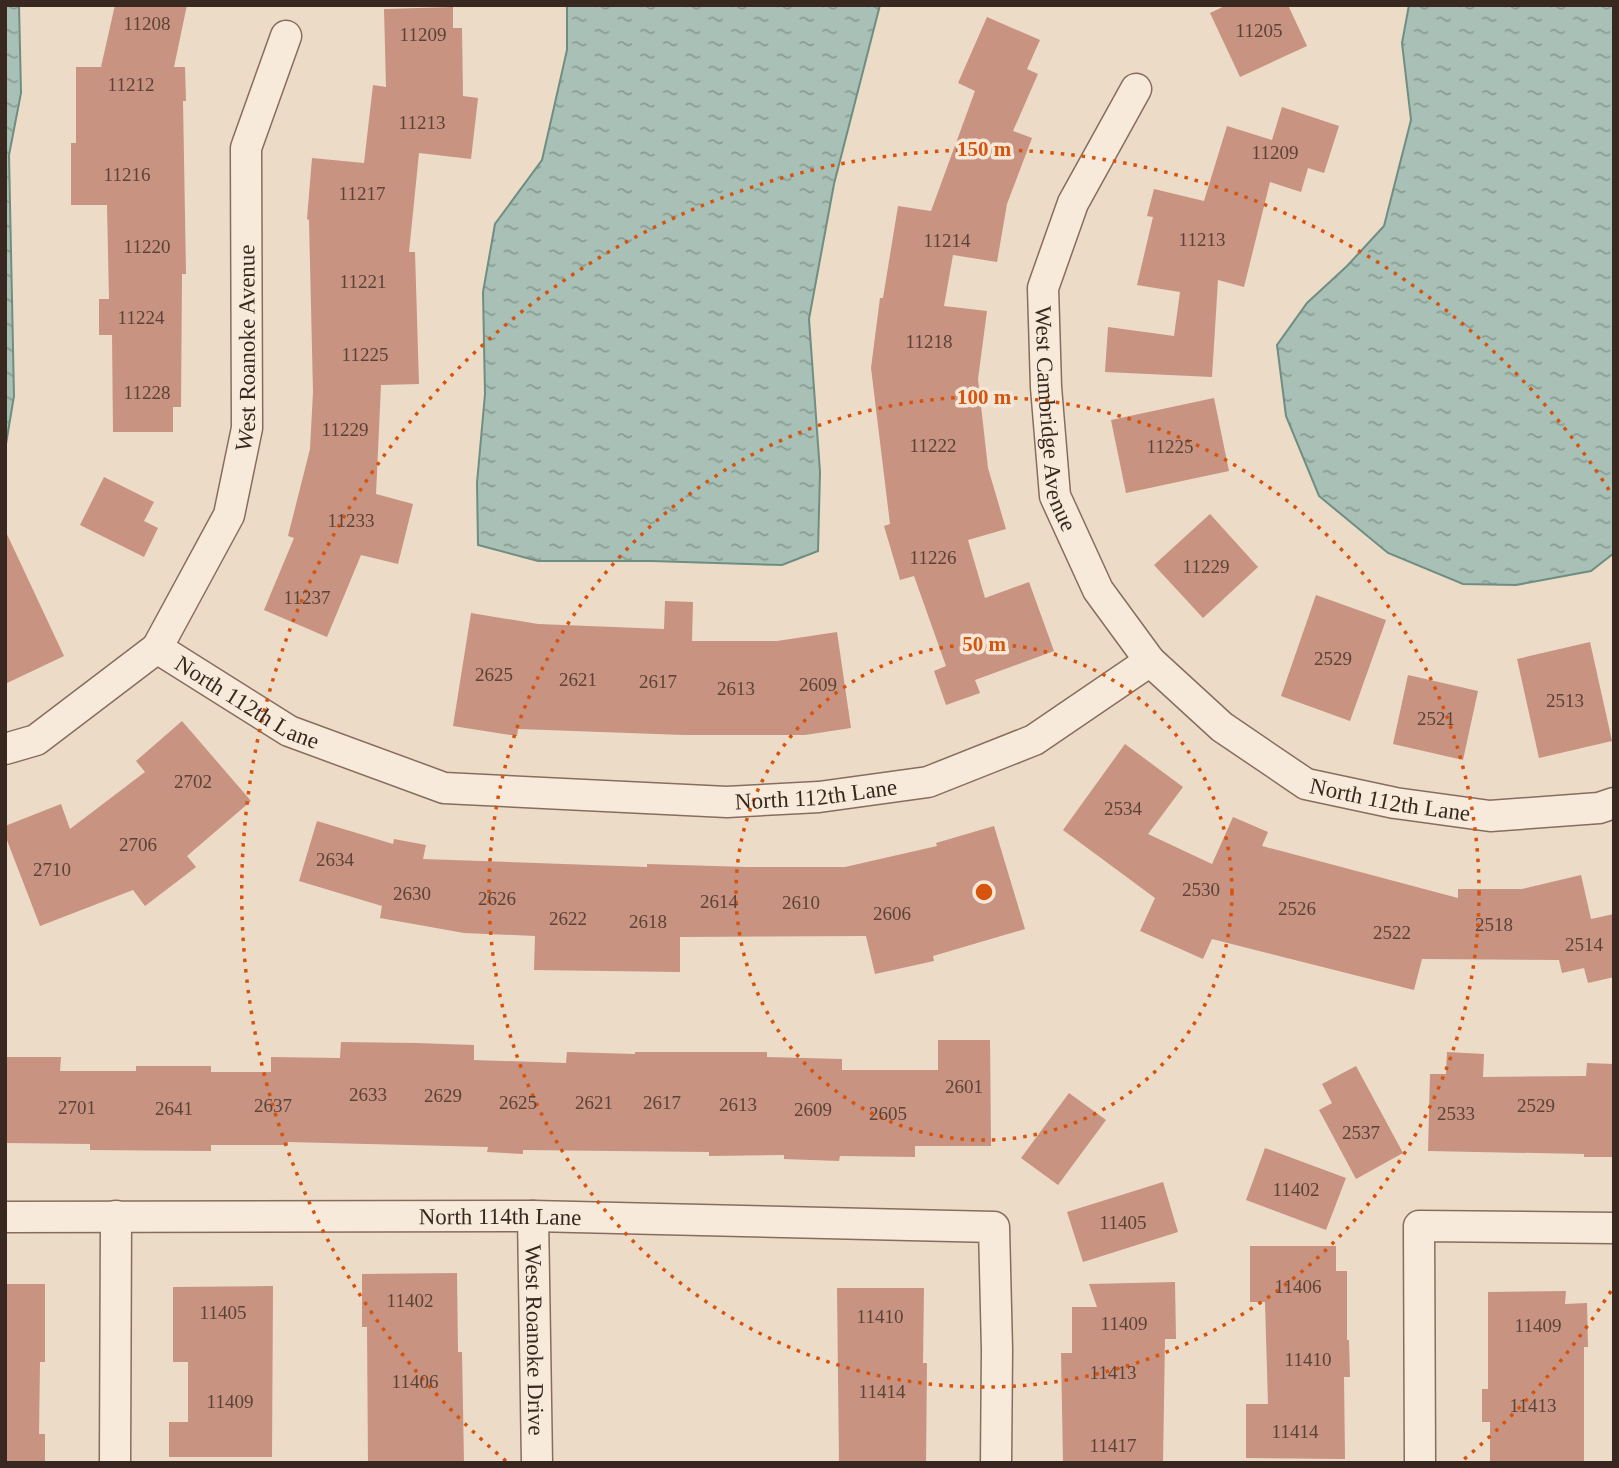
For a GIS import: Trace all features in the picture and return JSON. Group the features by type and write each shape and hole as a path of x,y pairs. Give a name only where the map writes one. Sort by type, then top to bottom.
{"street":[{"name":"West Roanoke Avenue","path":"157,648 229,515 247,428 246,148 286,36"},
{"name":"West Cambridge Avenue","path":"1136,89 1073,203 1043,288 1046,387 1055,496 1098,590 1150,661"},
{"name":"North 112th Lane","path":"5,749 36,740 157,648 289,731 444,788 727,802 819,797 928,782 1034,740 1150,661 1222,727 1306,784 1395,803 1490,816 1599,808 1614,803"},
{"name":"North 114th Lane","path":"5,1216 533,1216 994,1227 996,1463"},
{"path":"115,1463 116,1216"},
{"name":"West Roanoke Drive","path":"533,1216 537,1463"},
{"path":"1420,1463 1419,1226 1614,1228"}],"water":[{"path":"5,5 19,5 21,93 9,155 14,396 5,450"},
{"path":"567,5 880,5 834,184 809,319 820,472 818,551 782,565 538,561 478,545 477,483 485,394 483,292 495,224 542,160 567,50"},
{"path":"1409,5 1614,5 1614,553 1591,571 1516,585 1463,584 1388,553 1319,496 1286,416 1277,345 1307,303 1347,266 1384,226 1411,120 1402,43"}],"building":[{"path":"115,5 187,5 174,67 185,67 186,101 183,101 186,274 182,274 181,407 173,407 173,432 113,432 112,335 99,335 99,299 109,299 107,205 71,205 71,143 76,143 76,67 101,67"},
{"path":"1227,5 1288,5 1307,46 1240,77 1210,13"},
{"path":"453,7 453,28 462,28 463,96 478,98 471,159 419,153 409,252 415,252 419,384 381,385 376,494 413,504 398,564 361,555 327,637 264,610 294,538 288,536 310,449 313,392 307,219 312,158 364,163 373,85 386,87 384,9"},
{"path":"987,17 1040,40 1027,69 1038,74 1013,131 1032,138 1007,204 997,262 953,255 944,306 987,311 978,379 988,468 1006,529 968,540 985,598 1029,582 1054,651 975,680 980,693 946,705 934,671 946,666 914,576 900,580 884,526 890,524 871,368 880,298 883,298 898,206 931,211 975,91 958,83"},
{"path":"1282,107 1339,126 1324,173 1308,168 1301,192 1270,182 1244,287 1218,280 1212,377 1105,372 1108,327 1174,336 1180,292 1137,285 1153,217 1147,216 1154,189 1204,201 1227,126 1272,140"},
{"path":"1214,398 1229,471 1126,493 1111,420"},
{"path":"104,477 154,502 144,521 158,528 144,557 80,525"},
{"path":"1210,514 1258,567 1203,618 1154,565"},
{"path":"5,530 64,656 5,684"},
{"path":"1316,595 1386,620 1350,721 1281,696"},
{"path":"665,601 693,602 692,641 777,641 837,632 851,728 805,735 684,735 518,729 517,736 453,726 471,613 538,624 664,629"},
{"path":"1590,642 1612,741 1539,758 1517,659"},
{"path":"1408,675 1478,691 1463,760 1393,744"},
{"path":"182,721 251,801 187,856 196,867 145,906 133,890 40,926 5,835 5,826 61,804 70,829 145,772 136,761"},
{"path":"1125,744 1183,787 1148,834 1212,864 1233,817 1268,832 1262,846 1458,898 1458,889 1522,889 1581,875 1591,919 1614,914 1614,977 1588,983 1584,968 1562,973 1559,960 1422,959 1414,990 1212,939 1203,959 1140,931 1155,898 1063,830"},
{"path":"317,821 393,844 394,839 426,845 423,859 647,867 647,864 845,867 937,846 936,843 994,826 1025,929 933,956 934,961 875,974 866,936 680,937 680,972 534,970 535,936 464,933 380,918 382,906 299,881"},
{"path":"938,1040 990,1040 991,1146 915,1146 915,1157 840,1156 839,1161 784,1159 784,1155 709,1156 709,1152 523,1150 523,1154 487,1152 488,1147 288,1142 288,1145 211,1145 211,1151 90,1150 90,1144 5,1143 5,1057 61,1057 60,1071 136,1071 136,1066 211,1066 211,1072 271,1072 271,1057 340,1058 341,1042 416,1043 474,1045 474,1060 566,1063 567,1052 767,1052 767,1057 842,1059 842,1070 938,1070"},
{"path":"1447,1052 1484,1054 1483,1077 1586,1076 1587,1063 1614,1064 1614,1157 1428,1151 1430,1074 1446,1074"},
{"path":"1356,1066 1403,1153 1356,1179 1319,1110 1332,1103 1322,1084"},
{"path":"1069,1093 1106,1120 1058,1185 1021,1158"},
{"path":"1265,1148 1346,1178 1326,1230 1246,1200"},
{"path":"1163,1182 1178,1232 1083,1262 1067,1212"},
{"path":"1250,1246 1336,1246 1336,1271 1347,1271 1350,1377 1344,1377 1345,1459 1246,1458 1246,1404 1268,1404 1265,1302 1250,1302"},
{"path":"457,1273 464,1463 368,1463 367,1327 362,1327 362,1274"},
{"path":"1175,1282 1176,1339 1165,1339 1163,1463 1063,1463 1061,1353 1072,1353 1072,1307 1097,1307 1089,1284"},
{"path":"5,1284 45,1284 45,1362 40,1362 39,1434 45,1434 45,1462 5,1461"},
{"path":"273,1286 272,1457 169,1457 169,1422 188,1422 188,1362 173,1362 173,1287"},
{"path":"837,1288 924,1288 923,1363 927,1363 926,1463 839,1463"},
{"path":"1566,1291 1565,1304 1587,1303 1588,1347 1584,1347 1584,1463 1490,1463 1490,1422 1482,1422 1482,1389 1488,1389 1488,1292"}]}
